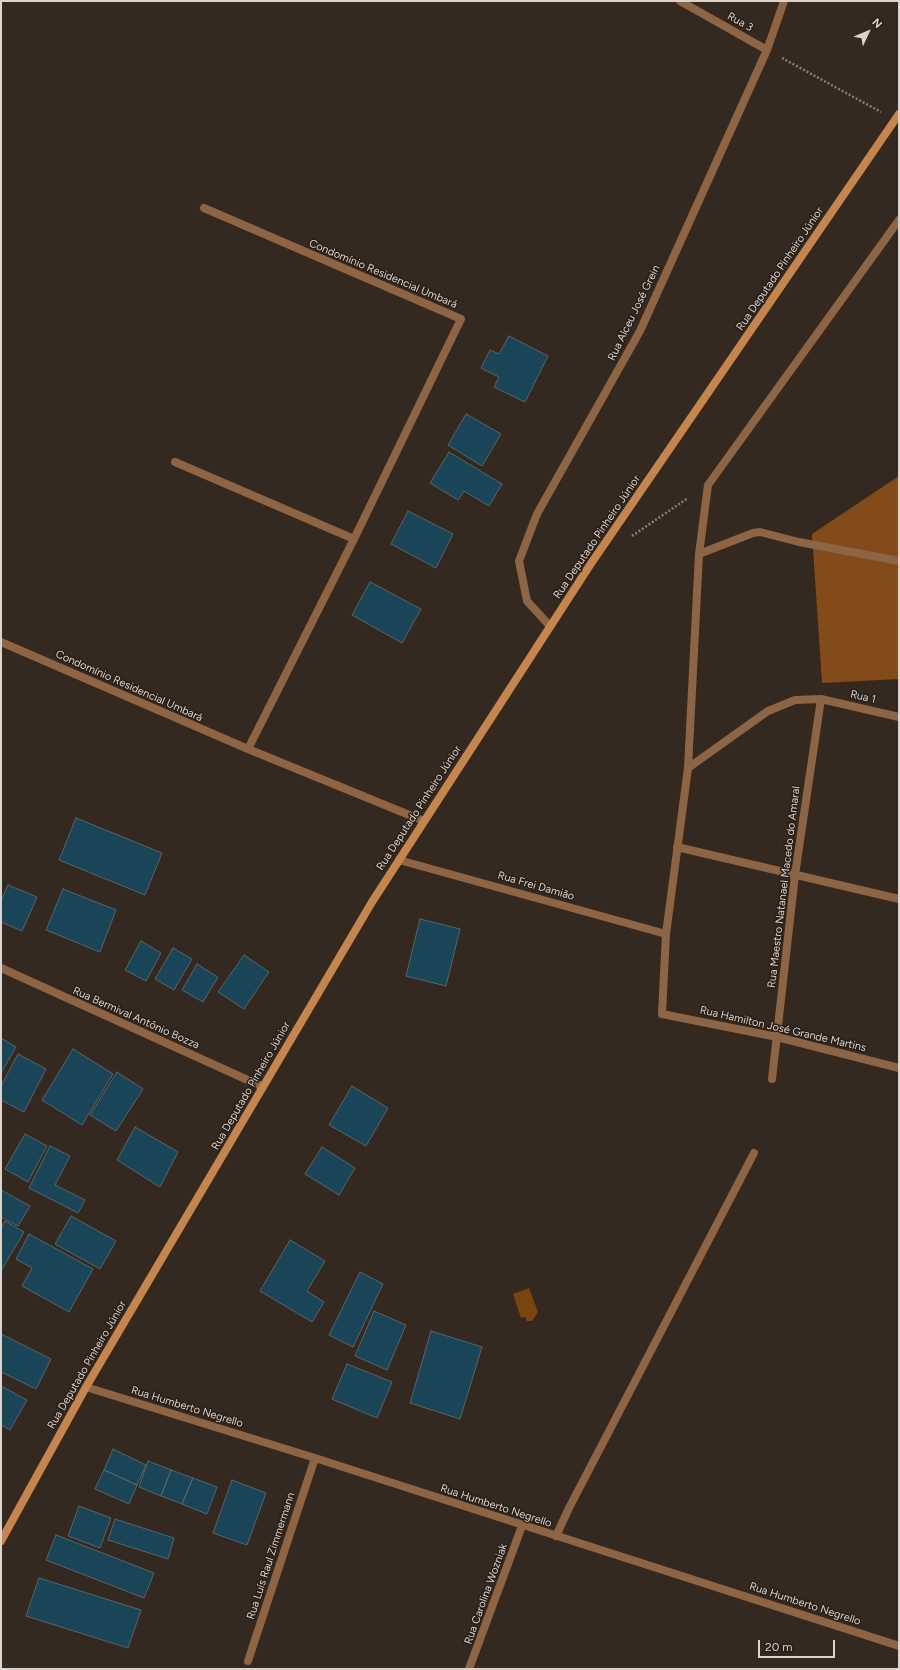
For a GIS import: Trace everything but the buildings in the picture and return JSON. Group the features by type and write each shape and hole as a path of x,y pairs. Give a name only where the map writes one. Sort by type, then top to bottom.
{"street":[{"name":"Rua 3","path":"680,1 767,50"},
{"name":"Rua Alceu José Grein","path":"550,626 527,601 519,561 521,554 537,514 640,331 767,50 784,1"},
{"name":"Rua Deputado Pinheiro Júnior","path":"1,1541 86,1387 372,902 550,626 897,117"},
{"name":"Condomínio Residencial Umbará","path":"204,208 461,319 354,539 248,749"},
{"path":"666,934 688,768 699,554 708,485 899,220"},
{"path":"175,462 354,539"},
{"path":"699,554 753,533 760,532 799,542 899,561"},
{"name":"Condomínio Residencial Umbará","path":"1,642 248,749 424,821"},
{"name":"Rua 1","path":"688,768 768,710 795,700 821,699 899,717"},
{"name":"Rua Maestro Natanael Macedo do Amaral","path":"772,1079 795,875 821,699"},
{"path":"677,847 899,899"},
{"name":"Rua Frei Damião","path":"399,860 666,934"},
{"name":"Rua Hamilton José Grande Martins","path":"666,934 662,1014 777,1038 899,1068"},
{"name":"Rua Bermival Antônio Bozza","path":"1,968 263,1087"},
{"path":"556,1536 569,1508 754,1154"},
{"name":"Rua Humberto Negrello","path":"86,1387 315,1458 522,1526 899,1646"},
{"name":"Rua Luís Raul Zimmermann","path":"248,1661 315,1458"},
{"name":"Rua Carolina Wozniak","path":"469,1669 522,1526"}],"path":[{"path":"767,50 897,117"},
{"path":"629,538 708,485"}],"shaded area":[{"path":"899,476 899,679 822,683 812,534"},
{"path":"529,1288 538,1312 532,1321 527,1321 525,1317 521,1318 513,1294"}]}
